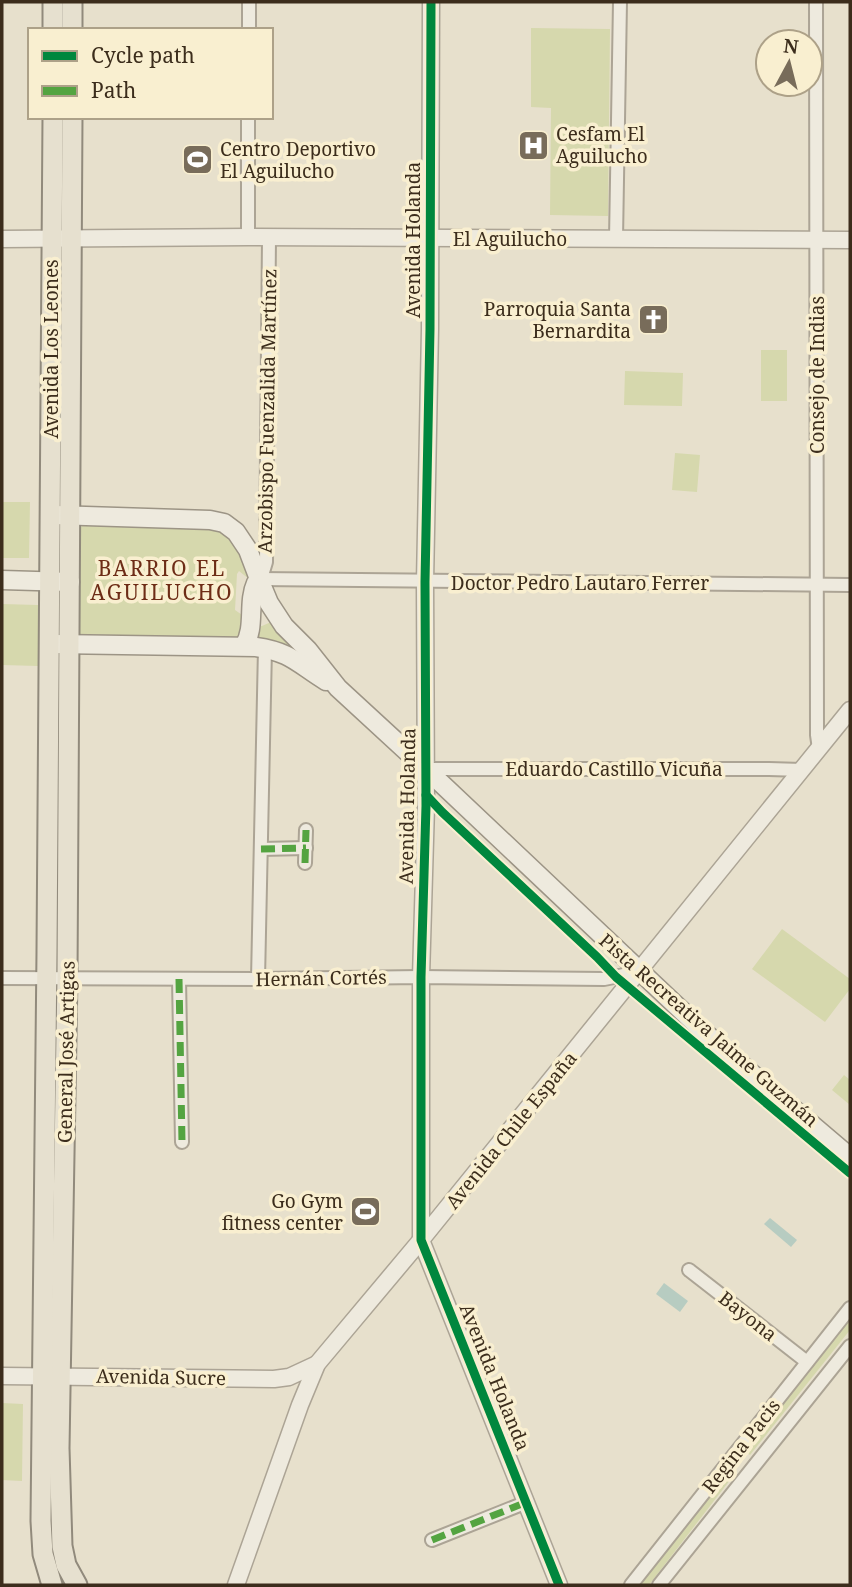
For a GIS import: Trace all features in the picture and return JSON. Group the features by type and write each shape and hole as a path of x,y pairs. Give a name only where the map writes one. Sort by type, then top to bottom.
{"main road":[{"path":"53,2 53,28"},
{"path":"72,2 72,28"},
{"name":"Avenida Los Leones","path":"52,119 52,239 60,515"},
{"name":"Avenida Los Leones","path":"50,581 60,515 72,239 72,119"},
{"path":"60,515 183,518 217,521 230,527 244,543 252,558 258,581 284,626 308,650 338,688"},
{"name":"General José Artigas","path":"52,1585 41,1539 52,1376 57,978 70,645 70,582 60,515"},
{"path":"2,580 70,582"},
{"name":"General José Artigas","path":"50,581 57,978"},
{"path":"243,646 249,636 252,593 258,581"},
{"path":"50,644 243,646 265,648 293,658 338,688 717,1044 850,1157"},
{"name":"General José Artigas","path":"52,1376 59,1448 62,1546 66,1565 77,1585"}],"street":[{"path":"249,2 249,28"},
{"name":"Avenida Holanda","path":"431,2 430,342 425,582 426,769 421,977 421,1240 559,1585"},
{"path":"616,239 620,2"},
{"name":"Consejo de Indias","path":"816,2 819,749"},
{"path":"248,119 248,237"},
{"name":"El Aguilucho","path":"2,239 248,237 850,240"},
{"name":"Arzobispo Fuenzalida Martínez","path":"258,581 266,562 269,238"},
{"name":"Doctor Pedro Lautaro Ferrer","path":"258,581 850,585"},
{"path":"258,979 265,648"},
{"name":"Avenida Chile España","path":"236,1585 317,1364 421,1240 850,710"},
{"name":"Eduardo Castillo Vicuña","path":"426,769 802,770"},
{"path":"305,863 306,830"},
{"path":"261,849 306,848"},
{"name":"Hernán Cortés","path":"2,978 604,979 639,972"},
{"path":"179,979 182,1142"},
{"name":"Bayona","path":"689,1270 807,1363"},
{"name":"Regina Pacis","path":"631,1585 850,1308"},
{"name":"Regina Pacis","path":"659,1585 850,1346"},
{"name":"Avenida Sucre","path":"2,1376 274,1379 289,1377 317,1364"},
{"path":"274,1379 290,1391 300,1405"},
{"path":"749,1436 767,1450"},
{"path":"432,1540 527,1502"},
{"path":"666,1541 683,1555"}],"green space":[{"path":"531,28 610,29 608,216 550,215 551,108 531,107"},
{"path":"761,350 787,350 787,401 761,401"},
{"path":"625,371 683,373 682,406 624,405"},
{"path":"675,453 700,455 697,492 672,490"},
{"path":"2,502 30,502 29,558 2,558"},
{"path":"82,526 206,527 222,530 236,542 251,579 239,571 237,574 235,610 245,617 242,636 235,639 82,638 77,632 77,532"},
{"path":"2,604 38,605 38,666 2,665"},
{"path":"271,622 293,648 255,636 255,625 262,626"},
{"path":"782,929 850,979 850,989 825,1022 752,969"},
{"path":"844,1075 850,1080 850,1105 832,1090"},
{"path":"850,1318 850,1330 750,1455 744,1451"},
{"path":"2,1403 23,1404 22,1481 2,1480"},
{"path":"732,1467 737,1471 649,1585 639,1585"}],"shaded area":[{"path":"770,1218 797,1240 791,1247 764,1224"},
{"path":"664,1283 688,1301 680,1312 656,1294"}],"marked path":[{"path":"305,863 306,830"},
{"path":"261,849 306,848"},
{"path":"179,979 182,1142"},
{"path":"432,1540 527,1502"}],"cycle path":[{"path":"431,2 430,329 425,582 426,806 421,977 421,1240 559,1585"},
{"name":"Pista Recreativa Jaime Guzmán","path":"426,795 616,977 850,1173"}],"place":[{"name":"Cesfam El Aguilucho","path":"533,145"},
{"name":"Centro Deportivo El Aguilucho","path":"197,160"},
{"name":"Parroquia Santa Bernardita","path":"654,320"},
{"name":"Go Gym fitness center","path":"366,1212"}],"district":[{"name":"BARRIO EL AGUILUCHO","path":"162,581"}]}
